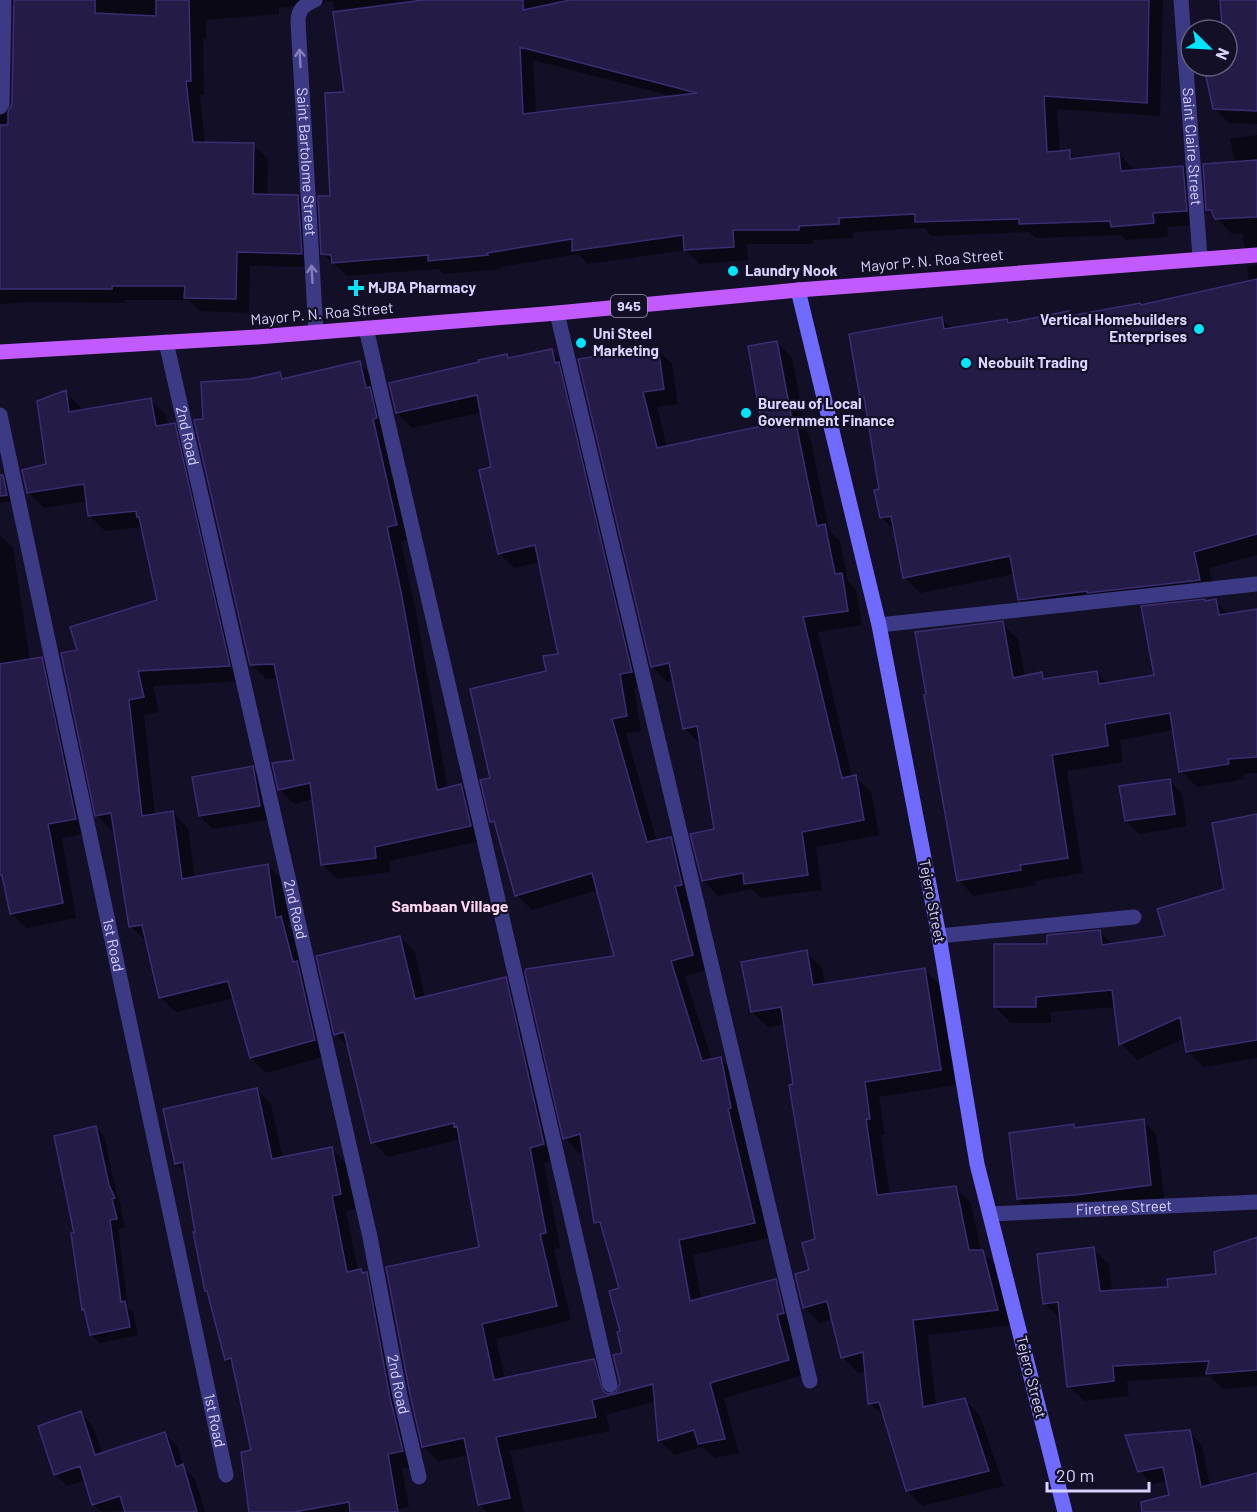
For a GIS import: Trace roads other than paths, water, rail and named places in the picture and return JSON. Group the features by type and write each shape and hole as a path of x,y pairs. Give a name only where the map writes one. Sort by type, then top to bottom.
{"main road":[{"name":"Mayor P. N. Roa Street","path":"0,352 316,332 557,313 798,290 1257,255"},
{"name":"Tejero Street","path":"798,290 879,625 939,936 977,1164 1065,1512"}],"street":[{"path":"0,107 2,104 4,0"},
{"name":"Saint Bartolome Street","path":"315,0 304,5 298,13 298,22 316,332"},
{"name":"Saint Claire Street","path":"1181,0 1200,258"},
{"path":"557,313 810,1381"},
{"path":"366,328 610,1385"},
{"name":"2nd Road","path":"166,342 370,1237 400,1396 419,1477"},
{"name":"1st Road","path":"0,415 226,1475"},
{"path":"879,625 1257,584"},
{"path":"939,936 1134,917"},
{"name":"Firetree Street","path":"990,1214 1257,1202"}],"place":[{"name":"Laundry Nook","path":"733,271"},
{"name":"MJBA Pharmacy","path":"356,288"},
{"name":"Vertical Homebuilders Enterprises","path":"1199,329"},
{"name":"Uni Steel Marketing","path":"581,343"},
{"name":"Neobuilt Trading","path":"966,363"},
{"name":"Bureau of Local Government Finance","path":"746,413"}],"district":[{"name":"Sambaan Village","path":"450,906"}]}
